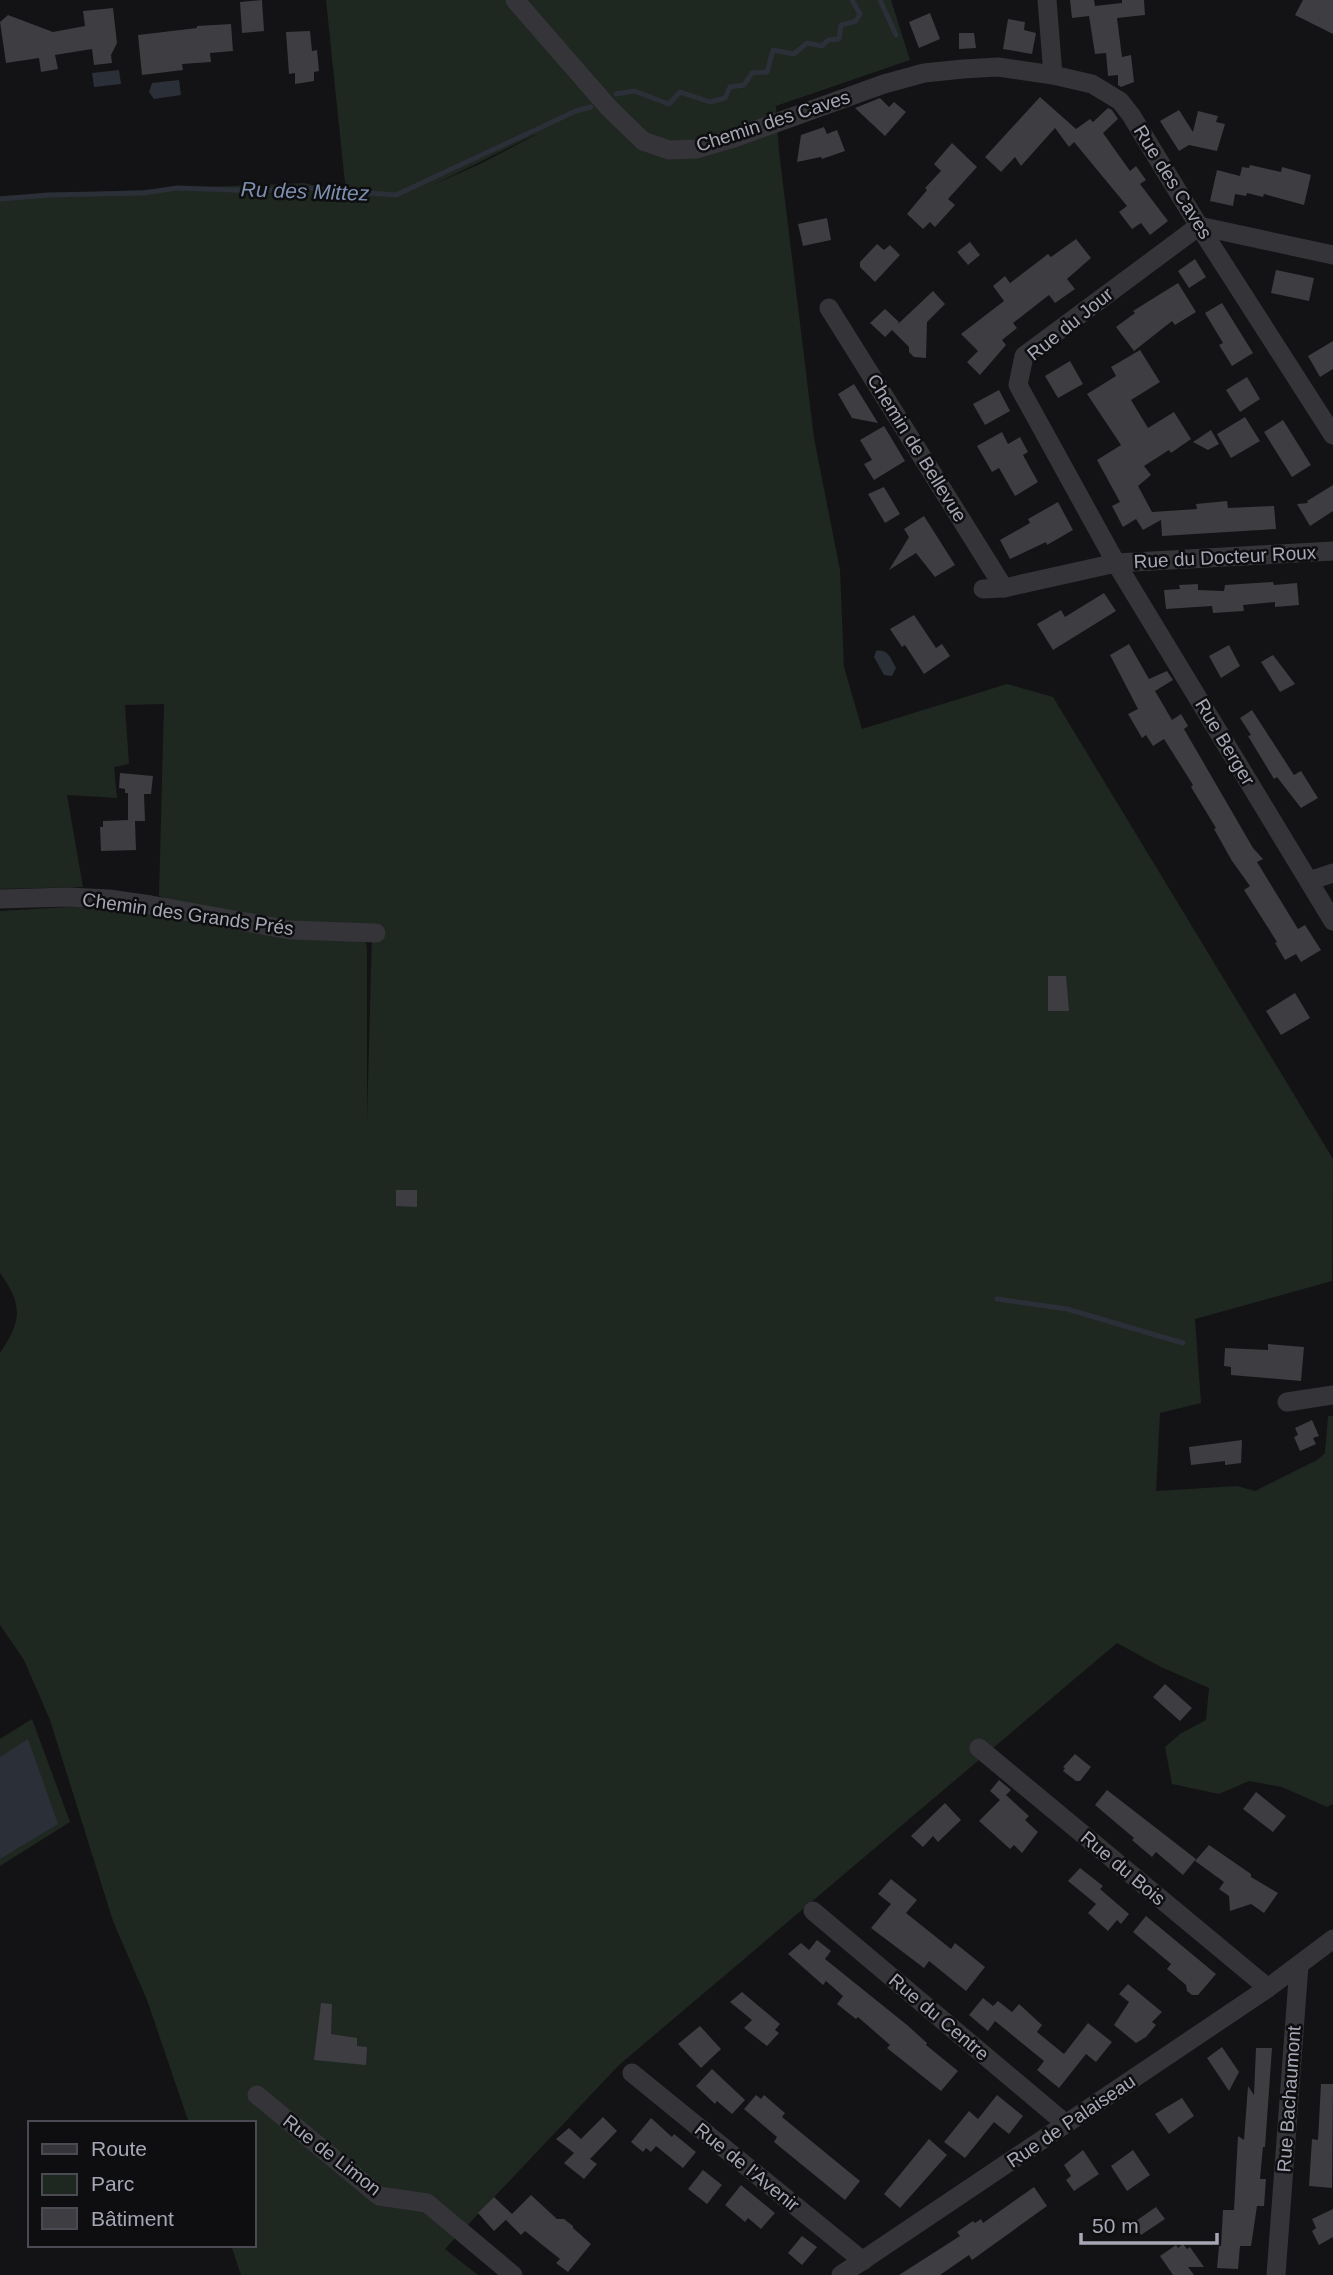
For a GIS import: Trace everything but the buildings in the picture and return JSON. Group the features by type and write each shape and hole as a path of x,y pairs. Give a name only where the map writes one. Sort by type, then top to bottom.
{"street":[{"name":"Chemin des Caves","path":"515,0 609,108 643,141 668,150 697,149 731,139 884,84 925,74"},
{"path":"1047,0 1053,75"},
{"name":"Rue des Caves","path":"925,74 998,67 1092,84 1120,101 1131,114 1333,435"},
{"path":"1199,226 1333,255"},
{"name":"Rue du Jour","path":"1116,563 1018,386 1024,356 1199,226"},
{"name":"Chemin de Bellevue","path":"829,308 1004,588"},
{"name":"Rue du Docteur Roux","path":"983,589 1004,588 1116,563 1333,551"},
{"name":"Rue Berger","path":"1116,563 1333,921"},
{"path":"1309,881 1333,873"},
{"name":"Chemin des Grands Prés","path":"0,899 68,897 109,900 290,930 376,933"},
{"path":"1287,1402 1333,1395"},
{"name":"Rue du Bois","path":"979,1748 1268,1988"},
{"name":"Rue du Centre","path":"813,1911 1066,2124"},
{"name":"Rue de Palaiseau","path":"841,2275 1268,1988 1333,1939"},
{"name":"Rue Bachaumont","path":"1276,2275 1299,1965"},
{"name":"Rue de l'Avenir","path":"632,2073 863,2261"},
{"name":"Rue de Limon","path":"257,2095 379,2196 427,2203 513,2275"}],"green space":[{"path":"326,0 891,0 910,60 776,106 779,151 814,438 840,570 844,667 862,729 1007,684 1053,697 1333,1159 1332,1281 1195,1319 1201,1403 1160,1413 1156,1491 1237,1486 1255,1491 1317,1460 1325,1453 1328,1416 1333,1416 1333,1804 1327,1807 1282,1787 1249,1781 1219,1794 1172,1784 1165,1747 1180,1734 1206,1720 1209,1688 1161,1667 1117,1643 619,2065 445,2249 478,2275 241,2275 232,2247 256,2247 256,2121 188,2121 147,2000 113,1921 50,1720 24,1660 0,1625 0,1353 13,1332 17,1313 13,1294 0,1273 0,911 118,904 365,938 367,1123 372,931 204,912 159,896 164,704 125,705 129,764 114,767 117,798 67,795 83,887 0,889 0,196 304,183 346,193","holes":["535,135 482,163 433,185"]},
{"path":"32,1719 70,1822 0,1866 0,1739"}],"shaded area":[{"path":"119,70 121,84 94,87 92,73"},
{"path":"179,80 181,95 154,99 149,92 152,83"},
{"path":"876,651 883,651 891,658 896,668 892,676 884,675 874,657"},
{"path":"28,1739 58,1824 0,1859 0,1757"}],"waterway":[{"name":"Ru des Mittez","path":"616,94 634,91 669,104 680,92 710,102 725,98 730,87 744,85 752,73 767,72 773,50 794,54 807,43 822,46 828,40 839,39 841,25 856,21 860,14 852,0"},
{"path":"880,0 896,35"},
{"name":"Ru des Mittez","path":"0,199 144,193 177,188 261,191 303,188 396,195 576,111 591,107"},
{"path":"997,1299 1067,1309 1183,1343"}]}
